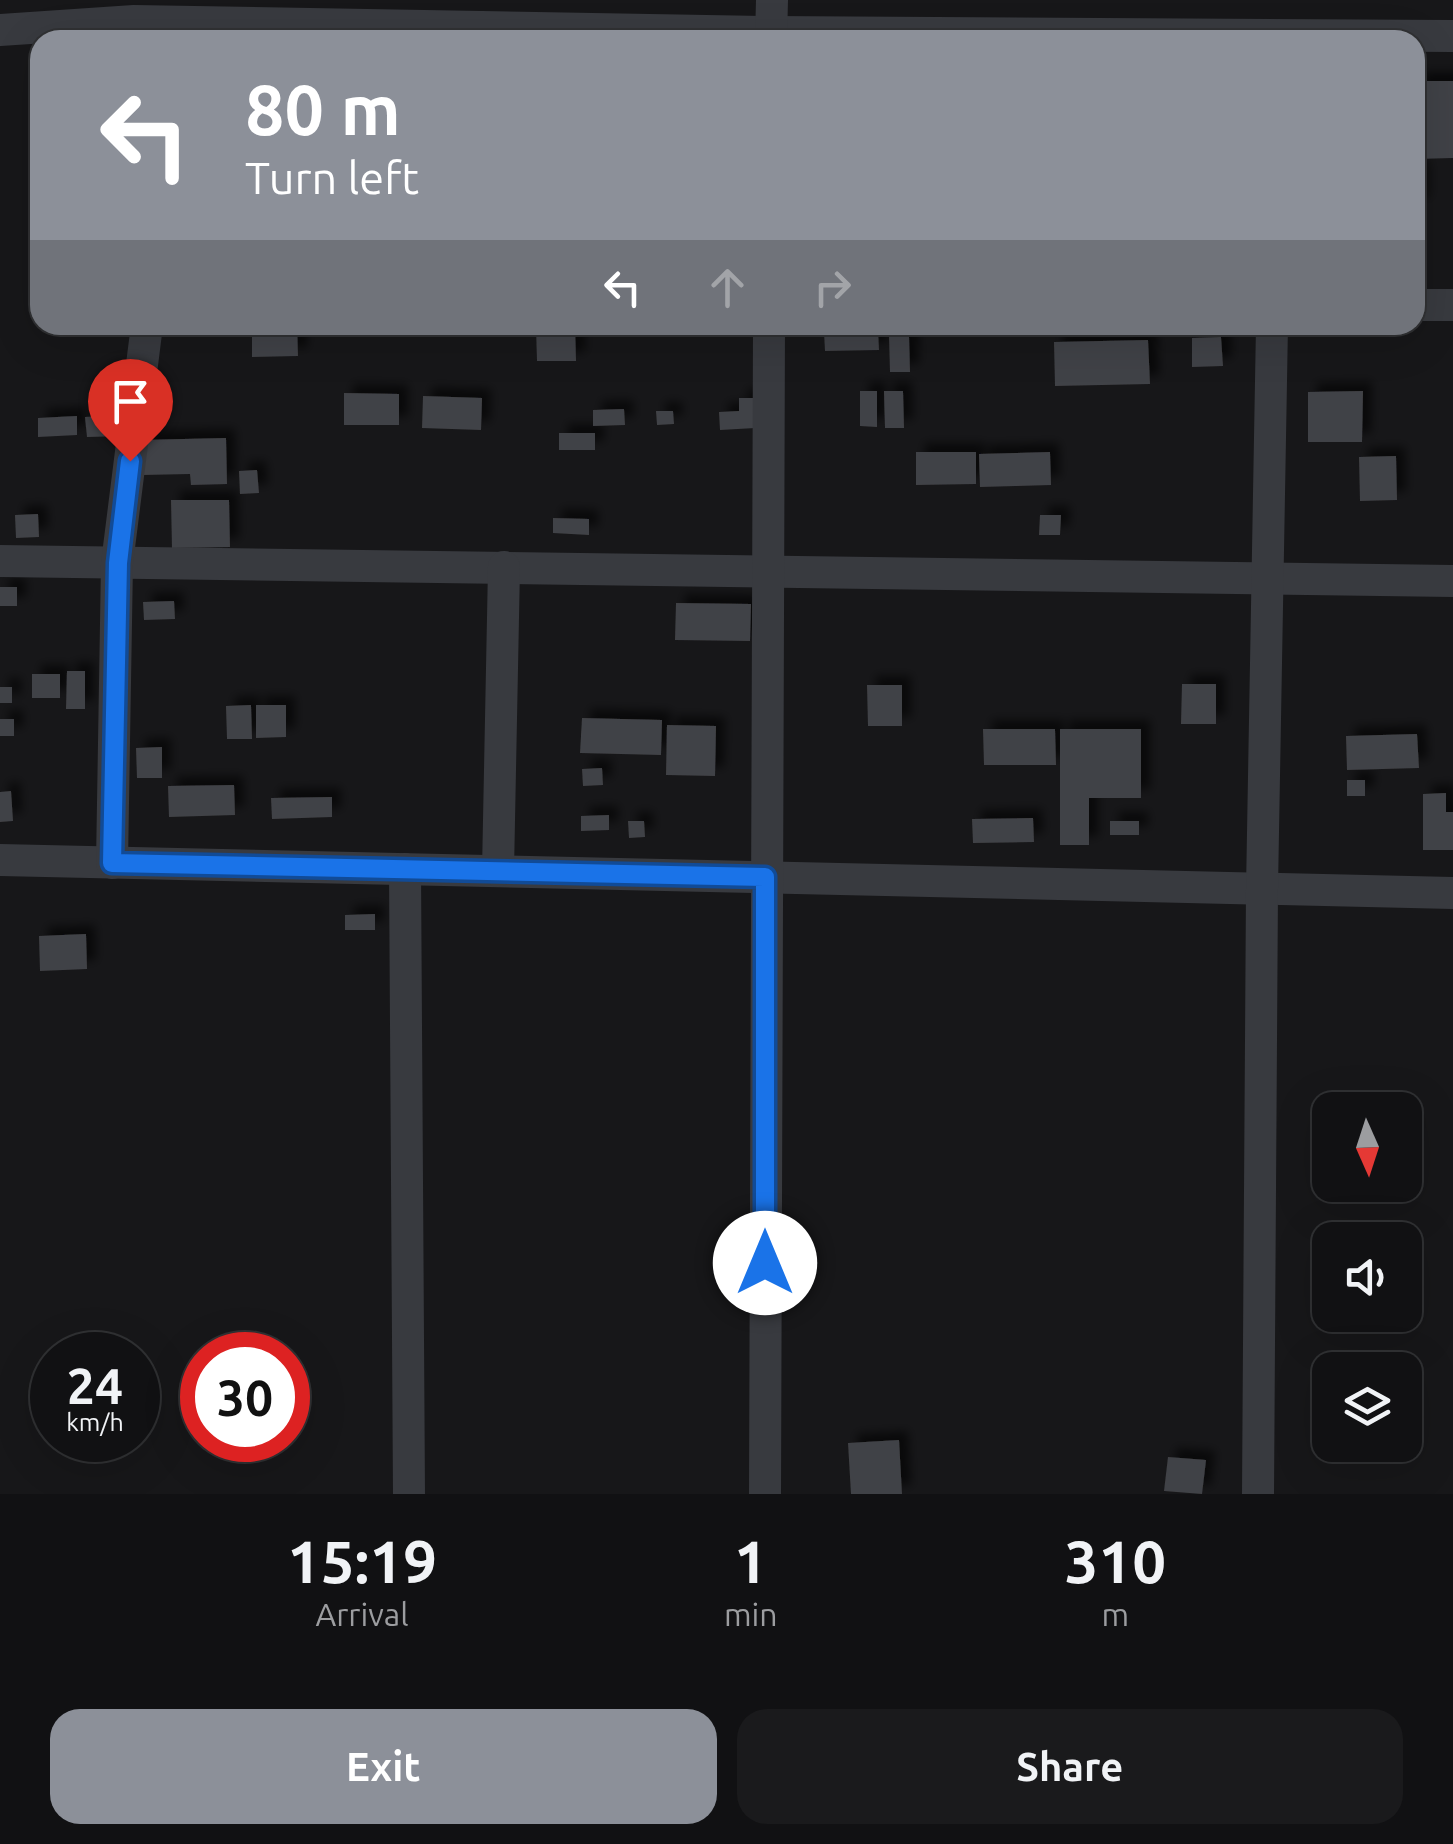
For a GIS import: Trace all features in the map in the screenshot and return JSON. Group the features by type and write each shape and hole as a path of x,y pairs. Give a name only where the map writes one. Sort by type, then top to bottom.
{"street":[{"path":"0,30 136,20 1266,24 1360,30"},
{"path":"1425,34 1453,36"},
{"path":"1425,305 1453,305"},
{"path":"112,863 118,563 146,335"},
{"path":"764,1494 769,335"},
{"path":"1258,1494 1262,889 1272,335"},
{"path":"0,561 1453,582"},
{"path":"498,871 504,567"},
{"path":"0,860 1453,894"},
{"path":"405,870 409,1494"}],"building":[{"path":"1425,81 1453,81 1453,158 1425,159"},
{"path":"252,335 297,335 298,356 252,357"},
{"path":"536,335 575,335 576,361 537,361"},
{"path":"824,335 878,335 879,350 825,351"},
{"path":"889,336 909,336 910,372 890,372"},
{"path":"1221,337 1223,366 1192,367 1192,338"},
{"path":"1148,340 1150,384 1055,386 1054,342"},
{"path":"860,391 877,391 877,427 860,426"},
{"path":"884,391 903,391 904,428 885,428"},
{"path":"1363,391 1362,442 1308,442 1308,392"},
{"path":"344,393 399,394 399,425 344,425"},
{"path":"423,396 482,398 481,430 422,428"},
{"path":"739,398 754,398 755,428 720,430 719,412 739,411"},
{"path":"624,409 625,425 593,426 593,410"},
{"path":"656,411 673,411 674,424 657,425"},
{"path":"124,415 125,436 87,437 85,417"},
{"path":"77,416 77,435 38,437 38,418"},
{"path":"559,433 595,433 595,450 559,450"},
{"path":"226,438 227,484 191,485 190,474 142,475 141,440"},
{"path":"916,452 976,452 976,484 916,485"},
{"path":"1050,452 1051,485 980,487 979,454"},
{"path":"1396,456 1397,500 1360,501 1359,457"},
{"path":"257,470 259,493 240,494 239,471"},
{"path":"171,500 229,500 230,547 172,548"},
{"path":"38,514 39,537 16,538 15,515"},
{"path":"1040,515 1061,515 1060,535 1039,535"},
{"path":"553,518 589,519 589,535 553,533"},
{"path":"0,587 17,587 17,606 0,606"},
{"path":"174,601 175,619 144,620 143,602"},
{"path":"676,603 751,604 750,641 675,640"},
{"path":"67,671 85,671 85,709 66,709"},
{"path":"32,674 60,674 60,698 32,698"},
{"path":"1182,684 1216,684 1216,724 1181,724"},
{"path":"867,685 902,685 902,726 868,726"},
{"path":"0,687 12,687 12,703 0,703"},
{"path":"251,705 252,739 227,739 226,706"},
{"path":"256,705 286,705 286,737 256,738"},
{"path":"582,718 662,720 661,755 580,753"},
{"path":"0,719 14,719 14,736 0,736"},
{"path":"667,725 716,726 715,776 666,775"},
{"path":"983,729 1055,729 1056,765 984,765"},
{"path":"1060,729 1141,729 1141,798 1089,798 1089,845 1060,845"},
{"path":"1417,734 1419,768 1347,770 1346,736"},
{"path":"162,747 162,778 137,778 136,748"},
{"path":"602,768 603,785 583,786 582,769"},
{"path":"1347,780 1365,780 1365,796 1347,796"},
{"path":"234,785 235,815 169,817 168,786"},
{"path":"11,791 13,821 0,822 0,792"},
{"path":"1446,793 1446,812 1453,812 1453,850 1423,850 1423,794"},
{"path":"332,797 332,817 272,819 271,798"},
{"path":"609,815 609,830 581,831 581,816"},
{"path":"1033,818 1034,842 973,843 972,819"},
{"path":"628,821 644,821 645,837 629,838"},
{"path":"1110,821 1139,821 1139,835 1110,835"},
{"path":"375,914 375,930 345,930 345,915"},
{"path":"86,934 87,969 40,971 39,936"},
{"path":"899,1440 902,1494 851,1494 848,1443"},
{"path":"1168,1457 1206,1460 1202,1494 1164,1491"}],"route":[{"path":"130,461 118,563 112,863 765,877 765,1263"}]}
